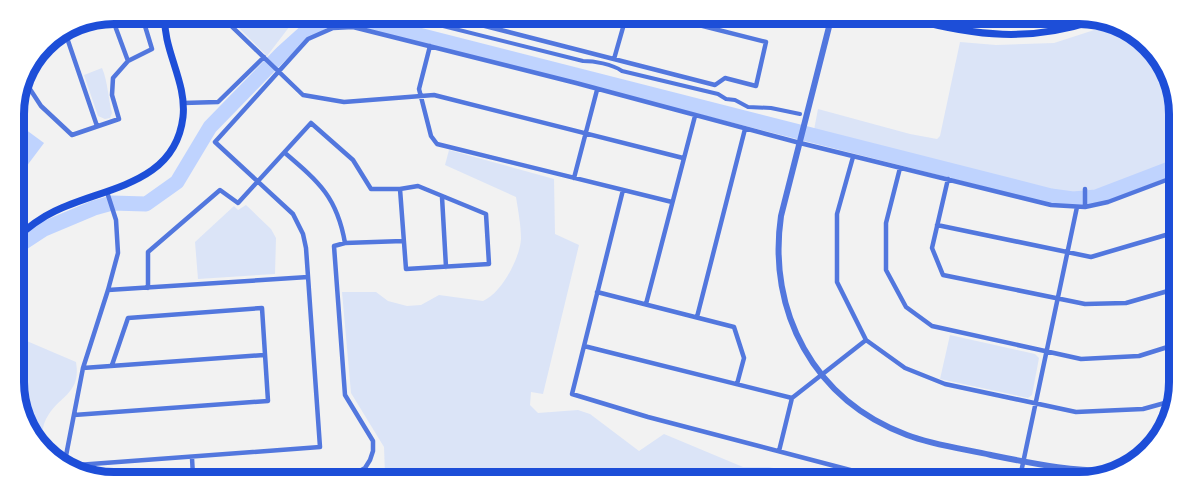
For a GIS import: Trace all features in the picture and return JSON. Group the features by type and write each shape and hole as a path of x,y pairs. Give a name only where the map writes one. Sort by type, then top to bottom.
{"main road":[{"path":"24,231 54,211 127,184 160,164 172,150 181,130 183,103 164,24"},
{"path":"928,24 953,30 996,35 1042,33 1083,24"}],"street":[{"path":"114,24 128,61"},
{"path":"28,86 41,106 72,135 119,119 112,95 113,78 128,61 153,49 146,24"},
{"path":"229,24 303,95 344,102 434,95 683,158"},
{"path":"435,24 718,94 748,107 771,108 800,114"},
{"path":"477,24 715,85 725,78 756,86 766,42 696,24"},
{"path":"614,60 624,24"},
{"path":"712,28 713,24"},
{"path":"830,24 779,231 780,275 787,310 795,333 821,374 854,407 908,436 1047,466 1097,470"},
{"path":"80,465 320,447 306,248 299,224 283,204 215,142 308,39 333,28 353,27 745,129 801,141 853,157 1051,205 1077,207 1108,202 1169,179"},
{"path":"67,37 98,126"},
{"path":"430,46 419,89 431,136 437,144 672,202"},
{"path":"183,103 218,102 264,58"},
{"path":"573,178 597,90"},
{"path":"646,304 695,116"},
{"path":"148,288 148,252 220,190 238,203 311,123 353,160 371,189 400,189 418,186 486,214 489,264 406,269 400,189"},
{"path":"697,317 745,129"},
{"path":"285,153 316,179 329,196 341,221 345,243"},
{"path":"853,157 837,214 837,282 866,340 905,368 945,384 1036,404 1076,412 1143,409 1166,403"},
{"path":"900,168 886,223 886,270 906,307 932,326 1081,359 1139,356 1169,347"},
{"path":"948,179 932,248 943,275 1085,304 1126,303 1169,291"},
{"path":"1085,189 1085,205"},
{"path":"623,190 572,394 648,417 858,472"},
{"path":"66,458 83,368 108,290 117,253 116,220 107,192"},
{"path":"442,197 446,267"},
{"path":"1021,472 1077,207"},
{"path":"937,225 1067,254 1091,257 1169,234"},
{"path":"358,472 365,468 370,460 373,441 345,395 334,246 345,243 403,241"},
{"path":"108,290 308,277"},
{"path":"597,292 734,327 744,358 737,384"},
{"path":"74,416 268,401 262,308 128,318 112,366"},
{"path":"779,451 792,398 866,340"},
{"path":"584,346 792,398"},
{"path":"83,368 264,355"},
{"path":"192,458 193,472"}],"shaded area":[{"path":"235,24 291,24 267,56"},
{"path":"1102,28 1129,39 1147,55 1160,74 1166,90 1169,114 1169,165 1102,188 1054,193 814,130 818,109 937,139 940,136 960,42 996,45 1054,43"},
{"path":"102,68 112,113 110,118 105,119 98,116 84,75"},
{"path":"449,150 554,179 555,234 579,245 543,394 531,392 530,405 538,413 578,410 590,414 639,451 664,434 743,467 769,467 789,472 385,472 384,447 351,393 342,292 376,292 388,301 407,306 421,305 439,295 483,301 503,283 520,247 516,197 445,165"},
{"path":"246,205 271,229 276,238 275,274 198,279 195,242 234,206 238,210"},
{"path":"950,335 1035,354 1039,358 1032,395 1028,398 940,379"},
{"path":"24,340 76,362 75,382 54,407 44,424 42,436 33,422 26,400"}],"water":[{"path":"24,128 44,143 24,170"}],"waterway":[{"path":"24,242 44,229 94,208 112,203 146,204 177,182 210,127 283,52 303,34 319,24"},
{"path":"376,24 1051,196 1073,199 1096,197 1169,169"}]}
